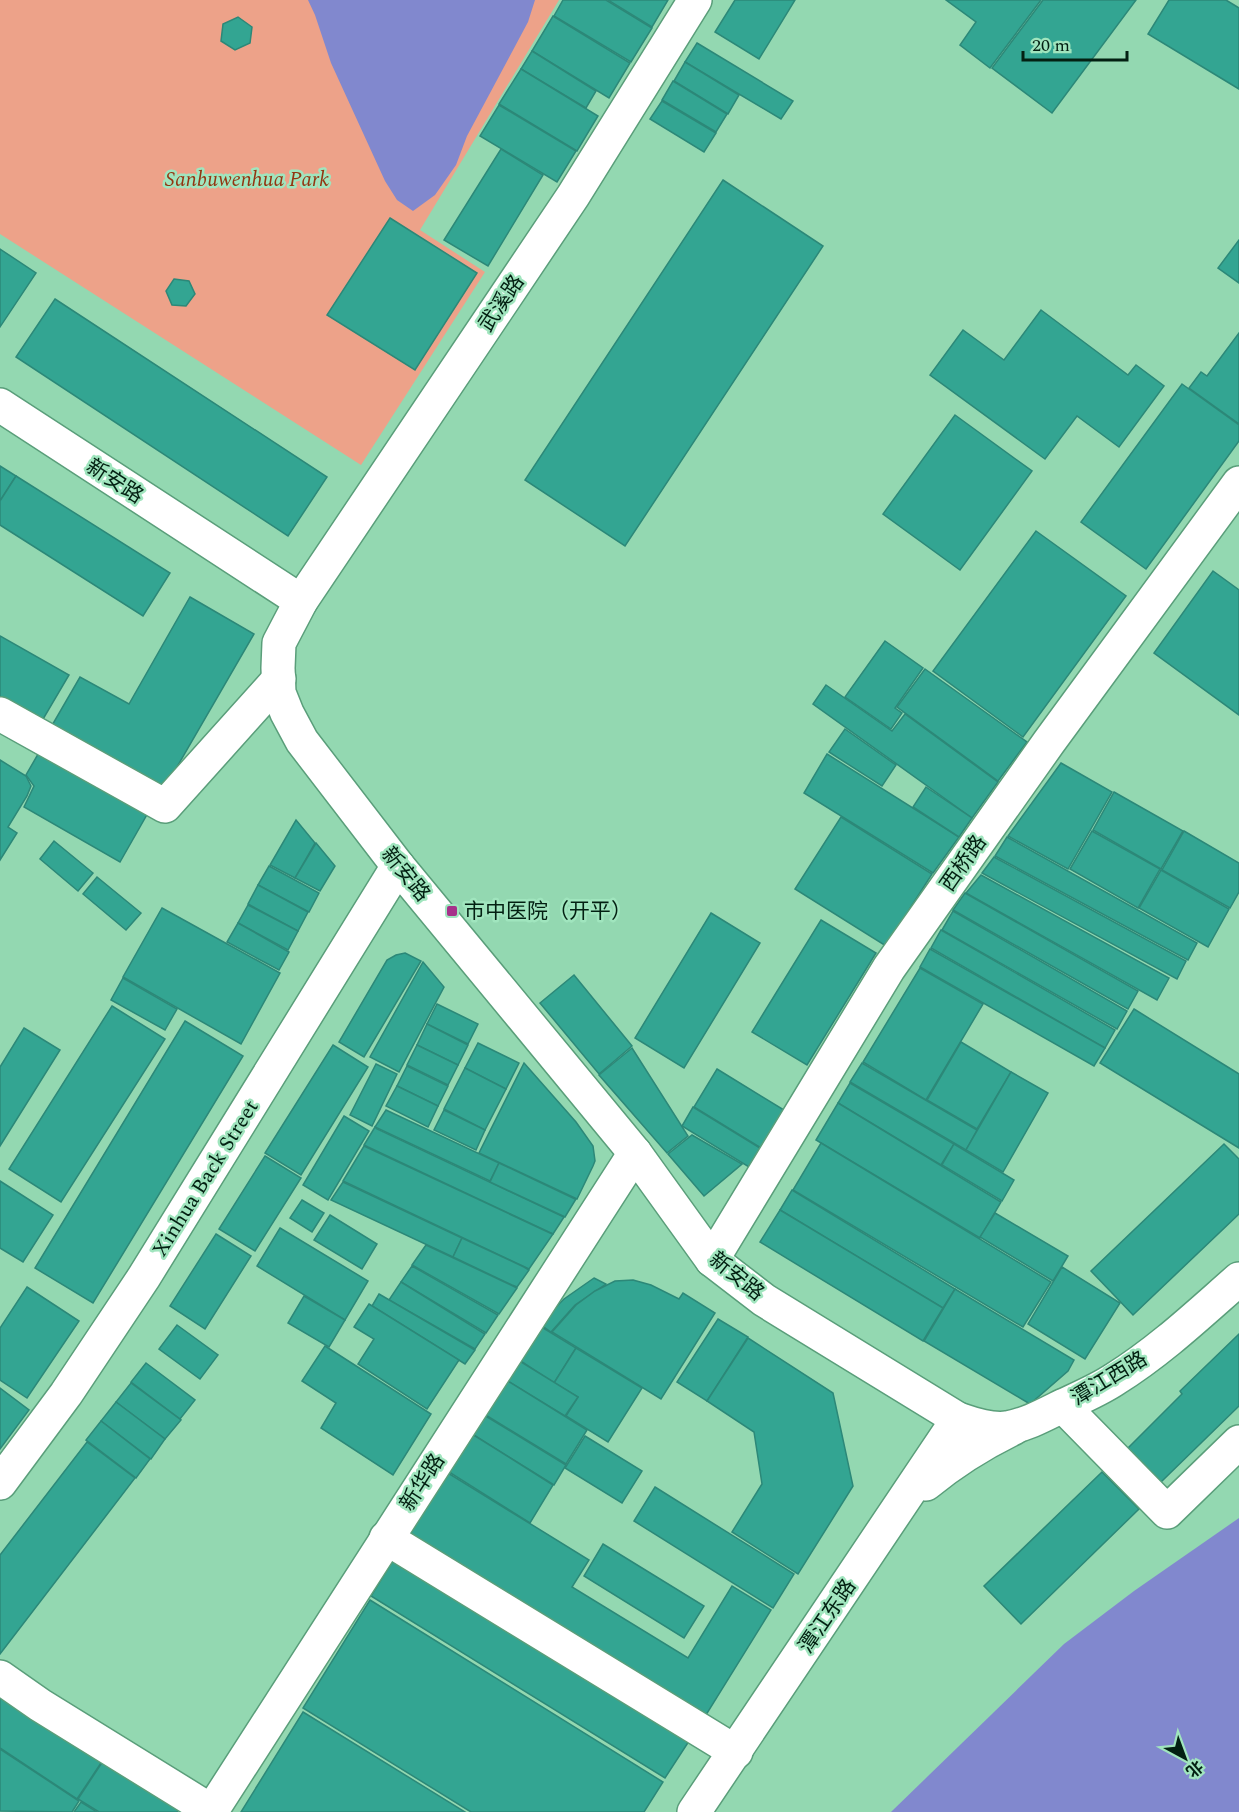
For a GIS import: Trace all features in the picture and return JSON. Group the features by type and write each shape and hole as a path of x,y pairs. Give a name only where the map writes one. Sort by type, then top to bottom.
{"street":[{"name":"武溪路","path":"301,601 573,196 695,0"},
{"name":"新安路","path":"0,405 301,601 279,643 279,693 302,741 398,866 635,1153 712,1260 764,1300 958,1419"},
{"name":"西桥路","path":"712,1260 889,968 1049,742 1239,483"},
{"path":"0,714 165,806 279,679"},
{"name":"Xinhua Back Street","path":"0,1483 66,1394 144,1277 398,866"},
{"name":"新华路","path":"212,1812 635,1153"},
{"name":"潭江西路","path":"958,1419 980,1426 1005,1428 1027,1422 1054,1410 1114,1380 1147,1357 1239,1279"},
{"path":"891,1519 922,1487 957,1459 988,1440 1054,1410 1167,1512 1239,1442"},
{"name":"潭江东路","path":"694,1812 958,1419"},
{"path":"386,1538 736,1752"},
{"path":"0,1677 40,1705 212,1812"}],"green space":[{"name":"Sanbuwenhua Park","path":"0,0 559,0 420,230 485,272 361,465 0,234"}],"water":[{"path":"308,0 535,0 528,22 467,136 456,165 435,195 413,211 397,200 385,181 331,63"},
{"path":"1239,1518 1239,1812 891,1812 1064,1644 1134,1591"}],"building":[{"path":"563,0 606,0 652,28 631,62 554,16"},
{"path":"608,0 668,0 652,27"},
{"path":"735,0 795,0 759,59 715,32"},
{"path":"946,0 1041,0 990,68 960,45 976,22"},
{"path":"1043,0 1136,0 1052,113 992,68"},
{"path":"1169,0 1226,0 1239,8 1239,89 1148,34"},
{"path":"553,16 630,63 609,98 532,51"},
{"path":"238,17 252,27 250,43 235,50 221,41 223,24"},
{"path":"697,43 793,101 781,119 685,62"},
{"path":"532,51 596,91 586,108 521,69"},
{"path":"685,62 739,95 728,114 674,81"},
{"path":"521,69 598,116 577,151 499,104"},
{"path":"673,81 727,114 716,132 662,100"},
{"path":"662,101 716,133 704,152 650,119"},
{"path":"499,105 576,151 557,182 480,136"},
{"path":"501,149 543,175 488,266 444,240"},
{"path":"723,180 823,246 625,546 525,480"},
{"path":"390,218 477,273 415,370 327,315"},
{"path":"1239,240 1239,283 1218,268"},
{"path":"0,249 36,273 0,327"},
{"path":"174,279 189,281 195,294 186,306 172,305 166,291"},
{"path":"55,299 327,477 288,536 16,357"},
{"path":"1041,310 1128,375 1136,365 1164,386 1119,447 1077,416 1045,459 930,375 963,330 1004,360"},
{"path":"1239,333 1239,424 1189,388 1201,372 1207,376"},
{"path":"1182,384 1239,425 1239,441 1146,569 1081,522"},
{"path":"955,415 1032,471 960,570 883,514"},
{"path":"0,466 16,476 0,501"},
{"path":"16,476 170,573 143,616 0,525 0,501"},
{"path":"1036,531 1126,596 1023,737 933,671"},
{"path":"1213,571 1239,590 1239,715 1154,653"},
{"path":"190,597 254,634 159,798 47,734 80,677 129,704"},
{"path":"0,636 69,675 39,726 0,704"},
{"path":"885,641 923,668 895,708 902,713 891,729 845,697"},
{"path":"925,669 1027,742 998,781 897,707"},
{"path":"826,685 892,731 905,714 998,782 972,818 813,704"},
{"path":"845,729 896,765 882,786 829,752"},
{"path":"45,742 153,804 120,862 24,807 34,786 26,775"},
{"path":"827,754 959,837 933,873 804,793"},
{"path":"0,760 26,776 31,786 8,827 17,833 0,860"},
{"path":"1061,763 1112,792 1068,869 1008,836"},
{"path":"926,787 972,818 959,837 913,807"},
{"path":"1114,792 1183,831 1161,869 1093,830"},
{"path":"841,817 932,874 886,946 795,889"},
{"path":"296,820 315,843 295,878 270,865"},
{"path":"1092,831 1160,869 1138,908 1070,869"},
{"path":"1184,831 1239,863 1239,892 1230,908 1162,870"},
{"path":"1007,837 1197,943 1188,960 995,856"},
{"path":"54,841 93,873 78,891 40,859"},
{"path":"316,843 335,866 320,891 295,878"},
{"path":"994,857 1186,961 1177,979 982,873"},
{"path":"269,866 319,893 309,912 258,885"},
{"path":"1161,870 1229,909 1208,947 1139,908"},
{"path":"981,875 1169,978 1157,1000 966,893"},
{"path":"97,877 141,913 126,930 83,894"},
{"path":"258,885 308,912 298,931 248,904"},
{"path":"965,893 1138,991 1128,1009 953,910"},
{"path":"248,905 298,931 288,950 238,923"},
{"path":"162,908 280,973 241,1044 123,977"},
{"path":"953,911 1127,1011 1117,1029 942,930"},
{"path":"711,913 760,943 684,1068 635,1038"},
{"path":"821,920 876,953 807,1065 752,1032"},
{"path":"238,923 289,952 279,970 227,942"},
{"path":"941,930 1115,1030 1105,1048 931,948"},
{"path":"930,949 1105,1048 1094,1066 920,967"},
{"path":"405,953 421,961 364,1057 339,1042 387,960"},
{"path":"423,962 444,987 399,1072 370,1057"},
{"path":"920,968 983,1004 926,1100 863,1062"},
{"path":"574,975 632,1046 599,1074 540,1003"},
{"path":"123,978 177,1009 165,1030 111,1000"},
{"path":"437,1004 478,1024 468,1044 427,1024"},
{"path":"112,1006 165,1039 61,1202 9,1169"},
{"path":"1134,1009 1239,1074 1239,1148 1100,1063"},
{"path":"185,1021 243,1056 93,1303 35,1268"},
{"path":"427,1024 468,1045 458,1065 417,1045"},
{"path":"24,1028 60,1050 0,1146 0,1067"},
{"path":"961,1042 1011,1072 977,1129 927,1100"},
{"path":"478,1043 519,1063 506,1089 465,1068"},
{"path":"333,1045 368,1067 301,1175 265,1153"},
{"path":"417,1045 458,1065 448,1085 407,1065"},
{"path":"632,1048 688,1136 667,1153 599,1075"},
{"path":"524,1063 576,1122 593,1146 595,1161 577,1199 479,1153"},
{"path":"862,1063 977,1130 966,1150 850,1082"},
{"path":"376,1064 397,1074 372,1126 350,1115"},
{"path":"407,1066 448,1086 438,1106 397,1086"},
{"path":"465,1068 506,1089 485,1130 444,1109"},
{"path":"717,1069 784,1110 761,1148 694,1107"},
{"path":"1011,1072 1048,1093 1003,1172 966,1150"},
{"path":"850,1083 954,1144 941,1165 838,1103"},
{"path":"397,1086 438,1106 428,1127 386,1106"},
{"path":"838,1103 1001,1202 980,1238 816,1140"},
{"path":"693,1107 760,1148 749,1167 682,1126"},
{"path":"386,1110 499,1163 490,1181 375,1127"},
{"path":"444,1110 485,1130 476,1150 434,1130"},
{"path":"344,1116 369,1131 328,1200 303,1185"},
{"path":"375,1127 564,1217 553,1234 364,1145"},
{"path":"692,1135 742,1164 704,1196 668,1154"},
{"path":"821,1143 1051,1282 1023,1327 793,1190"},
{"path":"954,1144 1014,1180 1002,1201 942,1165"},
{"path":"1224,1144 1239,1159 1239,1214 1133,1315 1091,1271"},
{"path":"364,1146 553,1234 529,1269 343,1181"},
{"path":"265,1156 301,1178 255,1251 219,1229"},
{"path":"499,1163 576,1199 565,1217 490,1182"},
{"path":"0,1181 53,1215 23,1262 0,1248"},
{"path":"343,1182 462,1238 453,1257 331,1200"},
{"path":"792,1190 955,1289 943,1308 780,1210"},
{"path":"302,1200 324,1213 312,1232 290,1218"},
{"path":"780,1210 943,1308 923,1341 760,1242"},
{"path":"995,1213 1068,1256 1053,1281 980,1237"},
{"path":"330,1215 377,1244 362,1269 314,1240"},
{"path":"280,1228 368,1281 345,1320 257,1266"},
{"path":"216,1234 251,1256 205,1329 170,1306"},
{"path":"462,1238 529,1270 517,1287 453,1257"},
{"path":"426,1245 517,1288 499,1314 412,1265"},
{"path":"412,1266 498,1315 486,1333 401,1282"},
{"path":"1062,1267 1120,1303 1085,1359 1028,1324"},
{"path":"594,1278 606,1284 575,1305 551,1332 541,1325 564,1299"},
{"path":"633,1280 651,1285 679,1299 683,1293 715,1313 661,1399 552,1332 576,1305 595,1291 615,1281"},
{"path":"401,1282 485,1334 475,1349 389,1300"},
{"path":"27,1287 79,1321 27,1398 0,1380 0,1328"},
{"path":"955,1289 1074,1360 1068,1371 1030,1404 924,1341"},
{"path":"379,1294 475,1350 465,1364 372,1306"},
{"path":"304,1296 345,1320 329,1347 288,1323"},
{"path":"369,1304 459,1360 427,1409 358,1364 374,1339 354,1327"},
{"path":"718,1319 748,1337 707,1401 677,1382"},
{"path":"177,1325 218,1355 200,1379 159,1349"},
{"path":"540,1326 576,1348 554,1383 518,1359"},
{"path":"1239,1334 1239,1406 1160,1483 1127,1449 1182,1394 1180,1391"},
{"path":"748,1338 833,1393 853,1486 798,1574 732,1532 762,1484 754,1432 707,1401"},
{"path":"325,1346 431,1414 393,1475 321,1428 336,1403 302,1381"},
{"path":"576,1348 642,1388 608,1442 566,1416 578,1397 554,1383"},
{"path":"518,1360 578,1397 565,1416 506,1380"},
{"path":"146,1363 195,1400 180,1419 131,1382"},
{"path":"506,1380 587,1430 566,1464 484,1414"},
{"path":"131,1383 181,1420 165,1439 116,1402"},
{"path":"0,1388 29,1410 0,1449"},
{"path":"116,1402 165,1439 151,1459 101,1421"},
{"path":"484,1415 566,1465 554,1485 472,1434"},
{"path":"101,1421 150,1459 136,1478 86,1440"},
{"path":"472,1434 553,1485 530,1523 449,1472"},
{"path":"585,1436 642,1471 622,1503 565,1468"},
{"path":"87,1442 135,1478 0,1654 0,1555"},
{"path":"1102,1472 1139,1509 1021,1624 984,1586"},
{"path":"448,1473 589,1560 572,1587 688,1658 732,1586 771,1610 701,1723 405,1542"},
{"path":"655,1487 794,1574 773,1608 634,1521"},
{"path":"603,1544 704,1606 684,1638 584,1576"},
{"path":"398,1552 693,1735 665,1778 371,1596"},
{"path":"370,1600 663,1782 644,1812 471,1812 303,1708"},
{"path":"0,1689 105,1757 77,1799 0,1748"},
{"path":"303,1712 465,1812 241,1812"},
{"path":"0,1749 79,1801 72,1812 0,1811"},
{"path":"105,1758 180,1807 177,1812 99,1812 78,1799"},
{"path":"81,1802 97,1812 74,1812"}],"place":[{"name":"市中医院（开平）","path":"452,911"}]}
